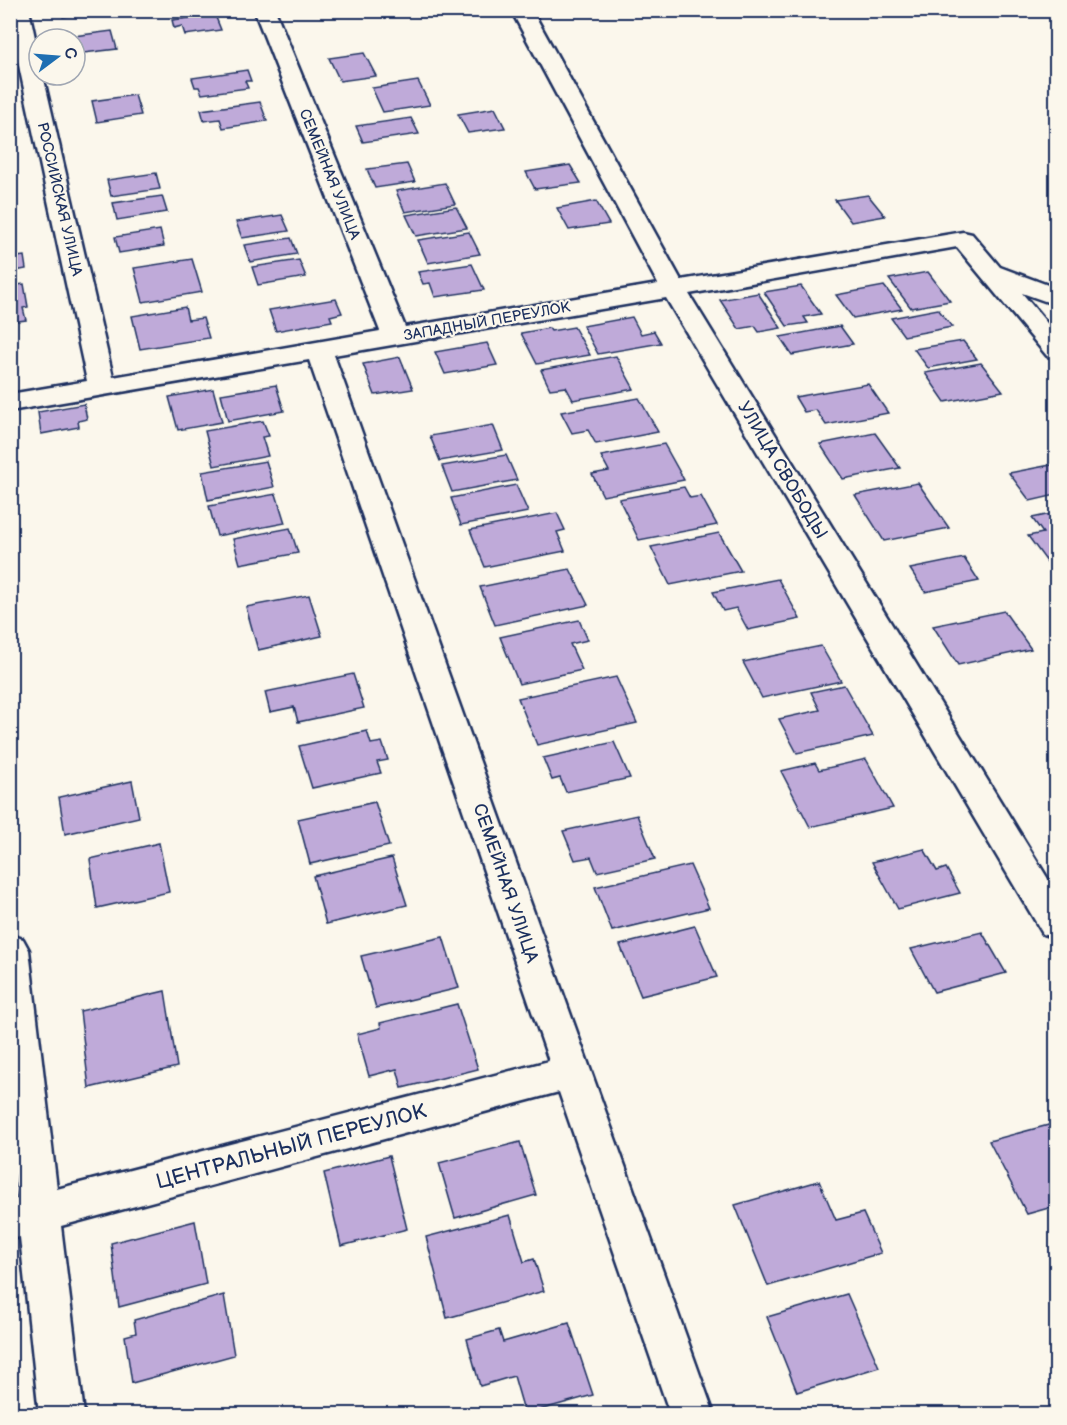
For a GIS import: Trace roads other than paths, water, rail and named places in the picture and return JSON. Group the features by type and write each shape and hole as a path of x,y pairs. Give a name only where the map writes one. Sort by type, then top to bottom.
{"street":[{"name":"РОССИЙСКАЯ УЛИЦА","path":"18,10 102,388"},
{"name":"СЕМЕЙНАЯ УЛИЦА","path":"264,10 396,338"},
{"name":"УЛИЦА СВОБОДЫ","path":"521,10 674,288 1056,923"},
{"name":"ЗАПАДНЫЙ ПЕРЕУЛОК","path":"10,403 963,239 993,273"},
{"path":"993,273 1056,297"},
{"path":"993,273 1056,350"},
{"name":"СЕМЕЙНАЯ УЛИЦА","path":"319,351 692,1414"},
{"path":"10,950 25,1216 61,1414"},
{"name":"ЦЕНТРАЛЬНЫЙ ПЕРЕУЛОК","path":"25,1216 572,1072"}]}
